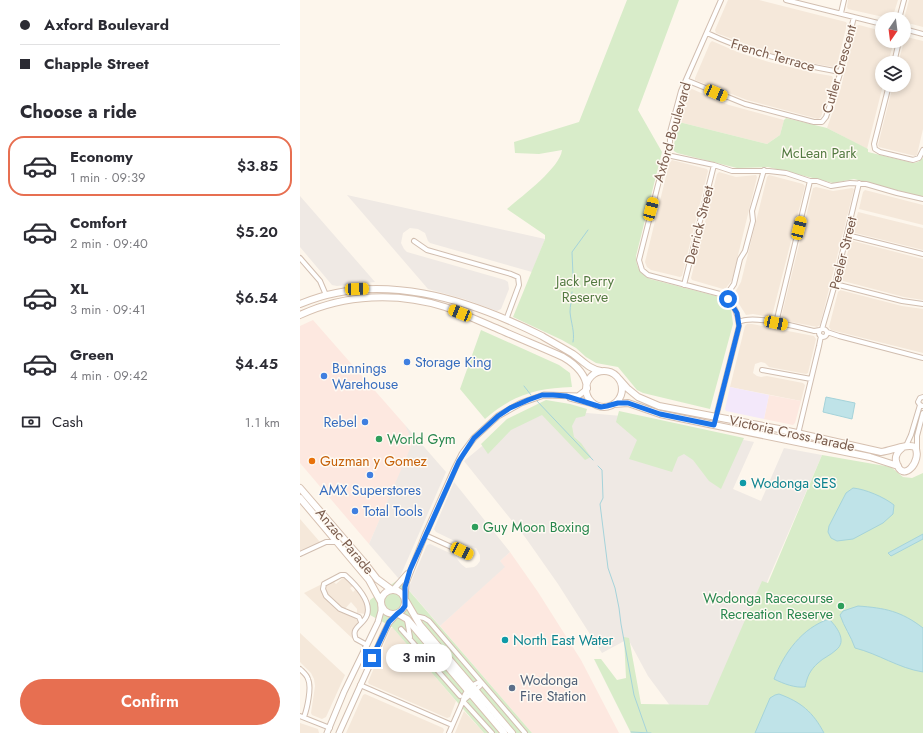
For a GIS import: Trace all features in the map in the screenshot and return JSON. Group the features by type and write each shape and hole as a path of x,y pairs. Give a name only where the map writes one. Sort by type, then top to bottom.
{"main road":[{"path":"376,288 401,290 449,300 478,309 541,336 569,351 592,368 611,372 619,379 621,386 619,399 614,404 602,407 594,404 589,399 585,380 573,363 563,357 446,308 424,302 401,298 369,297 328,304 302,314 300,304 326,295 357,289 376,288"},
{"path":"586,389 592,376 601,371"},
{"name":"Victoria Cross Parade","path":"619,379 633,393 647,402 659,406 779,429 881,452 888,452 904,447"},
{"name":"Victoria Cross Parade","path":"614,404 628,403 660,414 870,457 898,466"},
{"path":"714,425 716,417"},
{"path":"777,438 779,429"},
{"path":"912,446 920,451 922,460 916,470 904,471 898,466 896,457 897,453 904,447 912,446"},
{"name":"Anzac Parade","path":"300,488 377,579 392,590"},
{"name":"Anzac Parade","path":"300,498 371,583 381,603"},
{"path":"461,678 406,618 387,612 382,608 381,603 385,593 392,590 401,592 419,624 504,733"},
{"path":"397,614 404,609 406,600"},
{"path":"471,690 493,711 512,733"},
{"path":"483,708 493,711"}],"street":[{"name":"Axford Boulevard","path":"721,0 682,92 670,132 670,142 667,155 662,165 639,260 642,270 648,275 720,294 725,297"},
{"path":"788,0 875,22"},
{"path":"841,13 844,0"},
{"path":"901,12 904,0"},
{"name":"Cutler Crescent","path":"686,80 745,104 819,123 822,122 826,117 840,72 854,17"},
{"path":"911,31 923,34"},
{"name":"French Terrace","path":"706,33 761,54 788,62 840,72"},
{"path":"886,92 874,144 875,149 880,152 913,160 919,158 923,150"},
{"path":"667,155 736,171 764,170 786,174 831,186 859,183 897,194 923,199"},
{"name":"Derrick Street","path":"684,285 714,165"},
{"path":"716,417 737,333 738,322 737,313 734,306 725,297 734,284 740,259 745,251 753,222 752,211 764,170"},
{"path":"776,323 810,181"},
{"name":"Peeler Street","path":"798,434 859,183"},
{"path":"847,235 923,254"},
{"path":"414,241 427,250 518,277 519,285 506,320"},
{"path":"300,258 320,281 326,295"},
{"path":"835,284 902,301 923,304"},
{"path":"738,322 742,320 755,319 776,323 839,336 923,358"},
{"path":"762,370 811,379"},
{"path":"406,600 405,587 410,570 425,535 462,454 480,432 498,416 510,408 528,400 547,395 580,395 586,389"},
{"path":"566,396 594,404"},
{"path":"904,447 911,435 921,405 919,400 922,396"},
{"path":"920,451 917,436 923,413"},
{"path":"322,544 326,540 327,532"},
{"path":"425,535 469,555"},
{"path":"300,554 328,542 336,542"},
{"path":"392,590 400,583 410,570"},
{"path":"361,622 359,617 340,609 326,596 323,589 324,584 341,576 347,577 364,596 368,603 367,615 361,622 356,627 355,637 360,642 367,645"},
{"path":"300,669 309,679 310,684 306,712 302,717 328,730 344,692 379,619 381,603"},
{"path":"339,733 385,630 389,622 397,614"},
{"path":"413,615 429,621 525,733"},
{"path":"406,618 411,639"},
{"path":"402,629 460,696"},
{"path":"447,682 457,683 461,678"},
{"path":"448,733 463,701 478,682 481,682"},
{"path":"360,685 452,725"},
{"path":"463,701 492,733"},
{"path":"493,711 504,708"}],"shaded area":[{"path":"728,0 759,0 846,22 847,24 837,65 834,67 816,64 770,53 716,33 715,30"},
{"path":"848,0 898,0 894,12 875,12 875,15 848,9"},
{"path":"909,0 923,0 923,27 911,24 911,12 906,12"},
{"path":"859,25 875,29 875,48 892,48 890,56 875,56 875,92 881,92 867,149 827,128 840,91 856,26"},
{"path":"911,38 923,41 923,129 917,155 915,156 879,147 878,145 891,92 911,92 911,56 900,56 902,48 911,48"},
{"path":"712,41 740,53 769,62 832,76 833,78 821,117 818,119 747,100 695,80"},
{"path":"692,89 729,105 784,120 780,135 767,144 679,122 685,100 689,90"},
{"path":"672,160 707,169 708,171 682,276 680,277 651,270 647,267 645,262 669,164"},
{"path":"719,172 736,177 756,175 757,177 732,280 726,288 723,289 692,280 691,278 717,174"},
{"path":"769,175 803,184 805,186 772,316 770,317 753,314 746,315 734,296 741,282 767,177"},
{"path":"816,187 833,191 854,189 820,325 817,327 782,320 781,318 813,188"},
{"path":"865,190 923,205 923,225 859,209 863,192"},
{"path":"347,195 545,239 532,272 430,243 425,233 418,229 410,228 403,233 401,243 407,252 508,282 509,289 501,309 497,311 464,299 428,289"},
{"path":"300,196 375,282 337,286 332,285 300,247"},
{"path":"858,212 923,228 923,250 855,233 853,230"},
{"path":"853,241 923,259 923,300 904,297 843,281 841,279 850,243"},
{"path":"840,290 902,306 923,309 923,353 831,330 829,327 838,292"},
{"path":"313,320 405,425 414,442 369,544 300,463 300,326"},
{"path":"747,324 814,336 816,339 808,373 806,374 769,367 765,363 761,362 755,364 753,373 761,377 767,376 803,383 805,385 801,401 730,387 745,326"},
{"path":"730,387 769,395 764,419 726,411 725,409"},
{"path":"769,395 801,401 795,423 793,425 764,419"},
{"path":"541,409 622,416 754,442 733,489 761,501 784,448 822,455 709,716 671,707 648,676 628,639 602,653 558,584 525,537 464,461 515,419"},
{"path":"405,425 446,472 399,579 369,544 413,442"},
{"path":"454,482 510,552 500,561 505,567 440,626 408,589 427,545 430,544 454,555 466,568 474,567 480,561 480,555 476,548 463,545 436,532 434,529"},
{"path":"300,519 320,542 300,552"},
{"path":"510,552 538,592 581,660 619,733 532,733 440,626 504,567 500,561"},
{"path":"344,577 347,578 353,586 350,588 353,592 356,589 367,604 366,614 357,613 357,609 351,602 344,610 328,595 325,590 327,584 333,581 336,584"},
{"path":"322,584 321,588 325,598 340,612 352,615 357,620 358,622 353,632 354,640 304,593"},
{"path":"391,628 393,628 456,701 450,717 447,718 369,684 368,682"},
{"path":"300,633 345,675 326,717 322,719 312,715 311,713 315,686 311,673 300,662"},
{"path":"365,694 443,728 443,733 346,733 363,695"},
{"path":"464,711 484,733 455,733"},
{"path":"300,723 318,729 319,733 300,733"}],"green space":[{"name":"Jack Perry Reserve","path":"627,0 679,0 638,110 662,152 636,260 641,272 650,279 716,296 731,309 733,324 710,409 643,393 637,390 618,367 596,363 576,348 562,340 513,317 545,239 545,235 507,209 548,173 560,157 562,150 539,154 515,153 514,142 579,122"},
{"name":"McLean Park","path":"786,118 827,128 868,149 868,152 913,163 918,162 923,158 923,197 854,179 833,183 768,167 737,168 677,153 673,149 679,122 767,144 780,135 784,120"},
{"path":"481,330 559,365 570,373 572,387 547,389 526,394 505,404 485,419 460,389"},
{"path":"546,400 570,404 587,409 585,416 576,418 572,426 574,437 581,443 591,457 585,460 542,415 511,430 488,454 481,444 507,419"},
{"path":"619,411 744,438 721,489 709,481 693,460 684,454 678,457 672,472 629,459 637,440 616,422"},
{"name":"Wodonga Racecourse Recreation Reserve","path":"822,455 891,467 903,477 912,478 923,473 923,733 631,733 594,659 601,659 617,680 626,678 624,637 629,638 641,704 708,705 762,581 768,583"},
{"path":"399,579 532,733 484,733 392,627 370,615 370,600"}],"water":[{"path":"826,397 855,403 852,419 823,412"},
{"path":"853,488 880,496 890,502 894,505 893,514 883,523 853,539 837,541 831,538 828,532 829,526 846,493"},
{"path":"923,534 923,539 891,556 888,553"},
{"path":"858,606 892,611 915,622 923,628 923,672 905,667 855,648 840,615 843,611"},
{"path":"829,619 840,634 841,642 836,650 813,668 805,687 797,687 774,679 783,660 802,635 819,623"},
{"path":"779,694 800,704 806,709 824,733 755,733 770,698"}],"waterway":[{"path":"572,288 572,252 588,230"},
{"path":"572,292 570,312 573,342"},
{"path":"524,386 531,395"},
{"path":"536,400 593,460"},
{"path":"598,466 602,470 603,498 600,504 608,568 615,588 634,695 647,732"},
{"path":"631,732 651,733"}],"place":[{"name":"Storage King","path":"407,362"},
{"name":"Bunnings Warehouse","path":"324,376"},
{"name":"Rebel","path":"365,422"},
{"name":"World Gym","path":"379,439"},
{"name":"Guzman y Gomez","path":"312,461"},
{"name":"AMX Superstores","path":"370,475"},
{"name":"Wodonga SES","path":"743,483"},
{"name":"Total Tools","path":"355,511"},
{"name":"Guy Moon Boxing","path":"475,527"},
{"name":"Wodonga Racecourse Recreation Reserve","path":"841,606"},
{"name":"North East Water","path":"505,640"},
{"name":"Wodonga Fire Station","path":"512,688"}],"route":[{"path":"372,658 389,622 405,606 406,583 410,570 451,476 462,454 474,438 492,420 510,408 542,395 566,396 602,407 618,403 628,403 646,410 683,420 714,425 739,326 737,313 734,306 728,299"}]}
